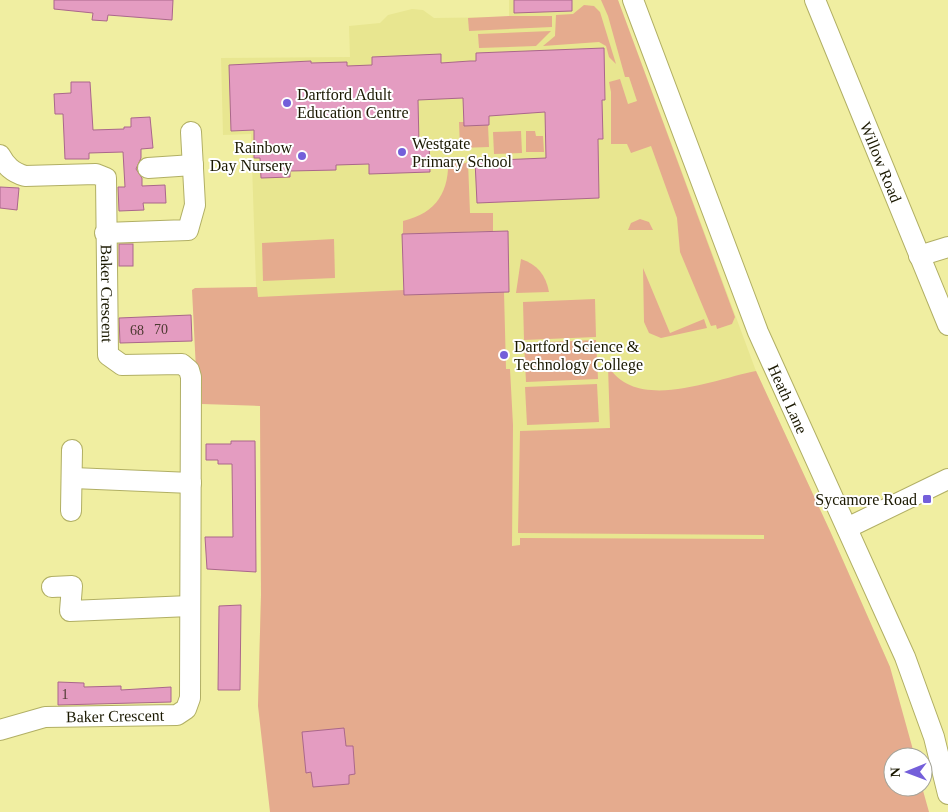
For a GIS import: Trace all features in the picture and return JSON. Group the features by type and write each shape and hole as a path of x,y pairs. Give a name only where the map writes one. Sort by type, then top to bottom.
{"street":[{"name":"Heath Lane","path":"633,0 758,332 786,398 906,657 934,737 948,794"},
{"name":"Willow Road","path":"815,0 948,325"},
{"path":"105,233 188,230 195,205 191,132"},
{"name":"Baker Crescent","path":"0,156 6,165 16,173 24,176 96,174 106,178 105,233 108,355 122,365 182,364 189,370 191,377 190,698 186,709 177,715 45,716 0,730"},
{"path":"148,168 193,165"},
{"path":"920,256 948,247"},
{"path":"71,511 72,450"},
{"path":"73,478 191,483"},
{"path":"847,528 948,479"},
{"path":"52,587 72,586 70,611 190,606"}],"shaded area":[{"name":"Dartford Science & Technology College","path":"509,0 618,0 756,371 890,667 258,706 261,595 260,406 251,134 223,135 221,58 350,57 349,26 380,23 388,15 412,9 423,10 434,18 509,17"},
{"path":"601,0 618,0 735,317 732,324 717,329 716,325 711,326 680,252 677,218 651,146 631,153 627,144 611,144 611,92 609,82 620,79 628,104 637,101 629,77 625,77 608,16"},
{"path":"584,5 594,6 600,12 616,64 609,57 606,46 599,42 543,46 555,36 556,15 573,14"},
{"path":"552,16 552,27 469,31 468,18"},
{"path":"551,31 536,46 479,48 478,34"},
{"path":"459,122 464,122 465,126 488,125 489,147 460,148"},
{"path":"521,131 522,153 494,154 493,132"},
{"path":"526,131 535,131 536,136 543,136 544,152 526,152"},
{"path":"448,157 452,157 459,165 468,162 470,213 493,213 493,231 403,234 403,221 425,212 439,199 447,180"},
{"path":"640,219 649,222 653,230 628,230 631,223"},
{"path":"334,239 335,278 263,281 262,243"},
{"path":"521,259 532,264 540,271 546,280 549,292 516,293"},
{"path":"643,268 670,333 704,319 707,328 661,338 649,333 644,322"},
{"name":"Dartford Science & Technology College","path":"257,287 258,297 404,290 404,295 504,292 506,369 510,369 513,425 512,546 520,545 520,538 764,539 764,535 518,533 520,431 610,428 608,366 621,380 637,388 656,390 677,389 756,371 890,667 912,747 883,747 883,797 925,797 929,812 270,812 258,706 261,595 260,406 202,404 201,386 196,370 192,290 195,288"},
{"path":"595,299 596,337 524,340 523,302"},
{"path":"596,340 598,379 526,382 524,343"},
{"path":"597,384 599,422 527,425 525,387"}],"building":[{"path":"54,0 173,0 172,20 108,15 107,21 92,20 93,13 54,9"},
{"path":"514,0 572,0 572,11 514,13"},
{"path":"604,48 605,100 602,100 603,139 598,139 599,198 477,203 475,161 546,158 545,112 489,116 489,125 464,126 463,98 418,100 419,144 429,143 430,172 369,174 369,164 336,165 336,170 290,171 290,177 261,178 260,158 254,158 254,130 231,131 229,65 311,61 311,63 347,62 347,66 372,65 372,57 441,54 441,63 476,61 476,53"},
{"path":"71,82 90,82 93,130 124,129 124,127 131,127 131,118 150,117 153,148 141,149 141,158 136,169 142,178 142,186 165,185 166,203 143,203 144,210 119,211 118,187 125,187 123,152 89,153 89,159 65,159 63,114 55,114 54,94 71,93"},
{"path":"0,187 19,188 17,210 0,208"},
{"path":"508,231 509,292 404,295 402,234"},
{"path":"119,244 133,244 133,266 119,266"},
{"path":"191,315 192,341 120,343 119,318"},
{"path":"231,441 255,441 256,572 207,569 205,537 233,537 232,464 218,464 218,460 206,460 206,444 231,444"},
{"path":"241,605 240,690 218,690 219,606"},
{"path":"58,682 84,683 84,687 121,686 121,690 171,687 171,702 58,705"},
{"path":"344,728 346,746 353,746 355,774 349,775 349,784 313,787 311,772 306,773 302,732"}],"place":[{"name":"Dartford Adult Education Centre","path":"287,103"},
{"name":"Westgate Primary School","path":"402,152"},
{"name":"Rainbow Day Nursery","path":"302,156"},
{"name":"Dartford Science & Technology College","path":"504,355"},
{"name":"Sycamore Road","path":"927,499"}]}
